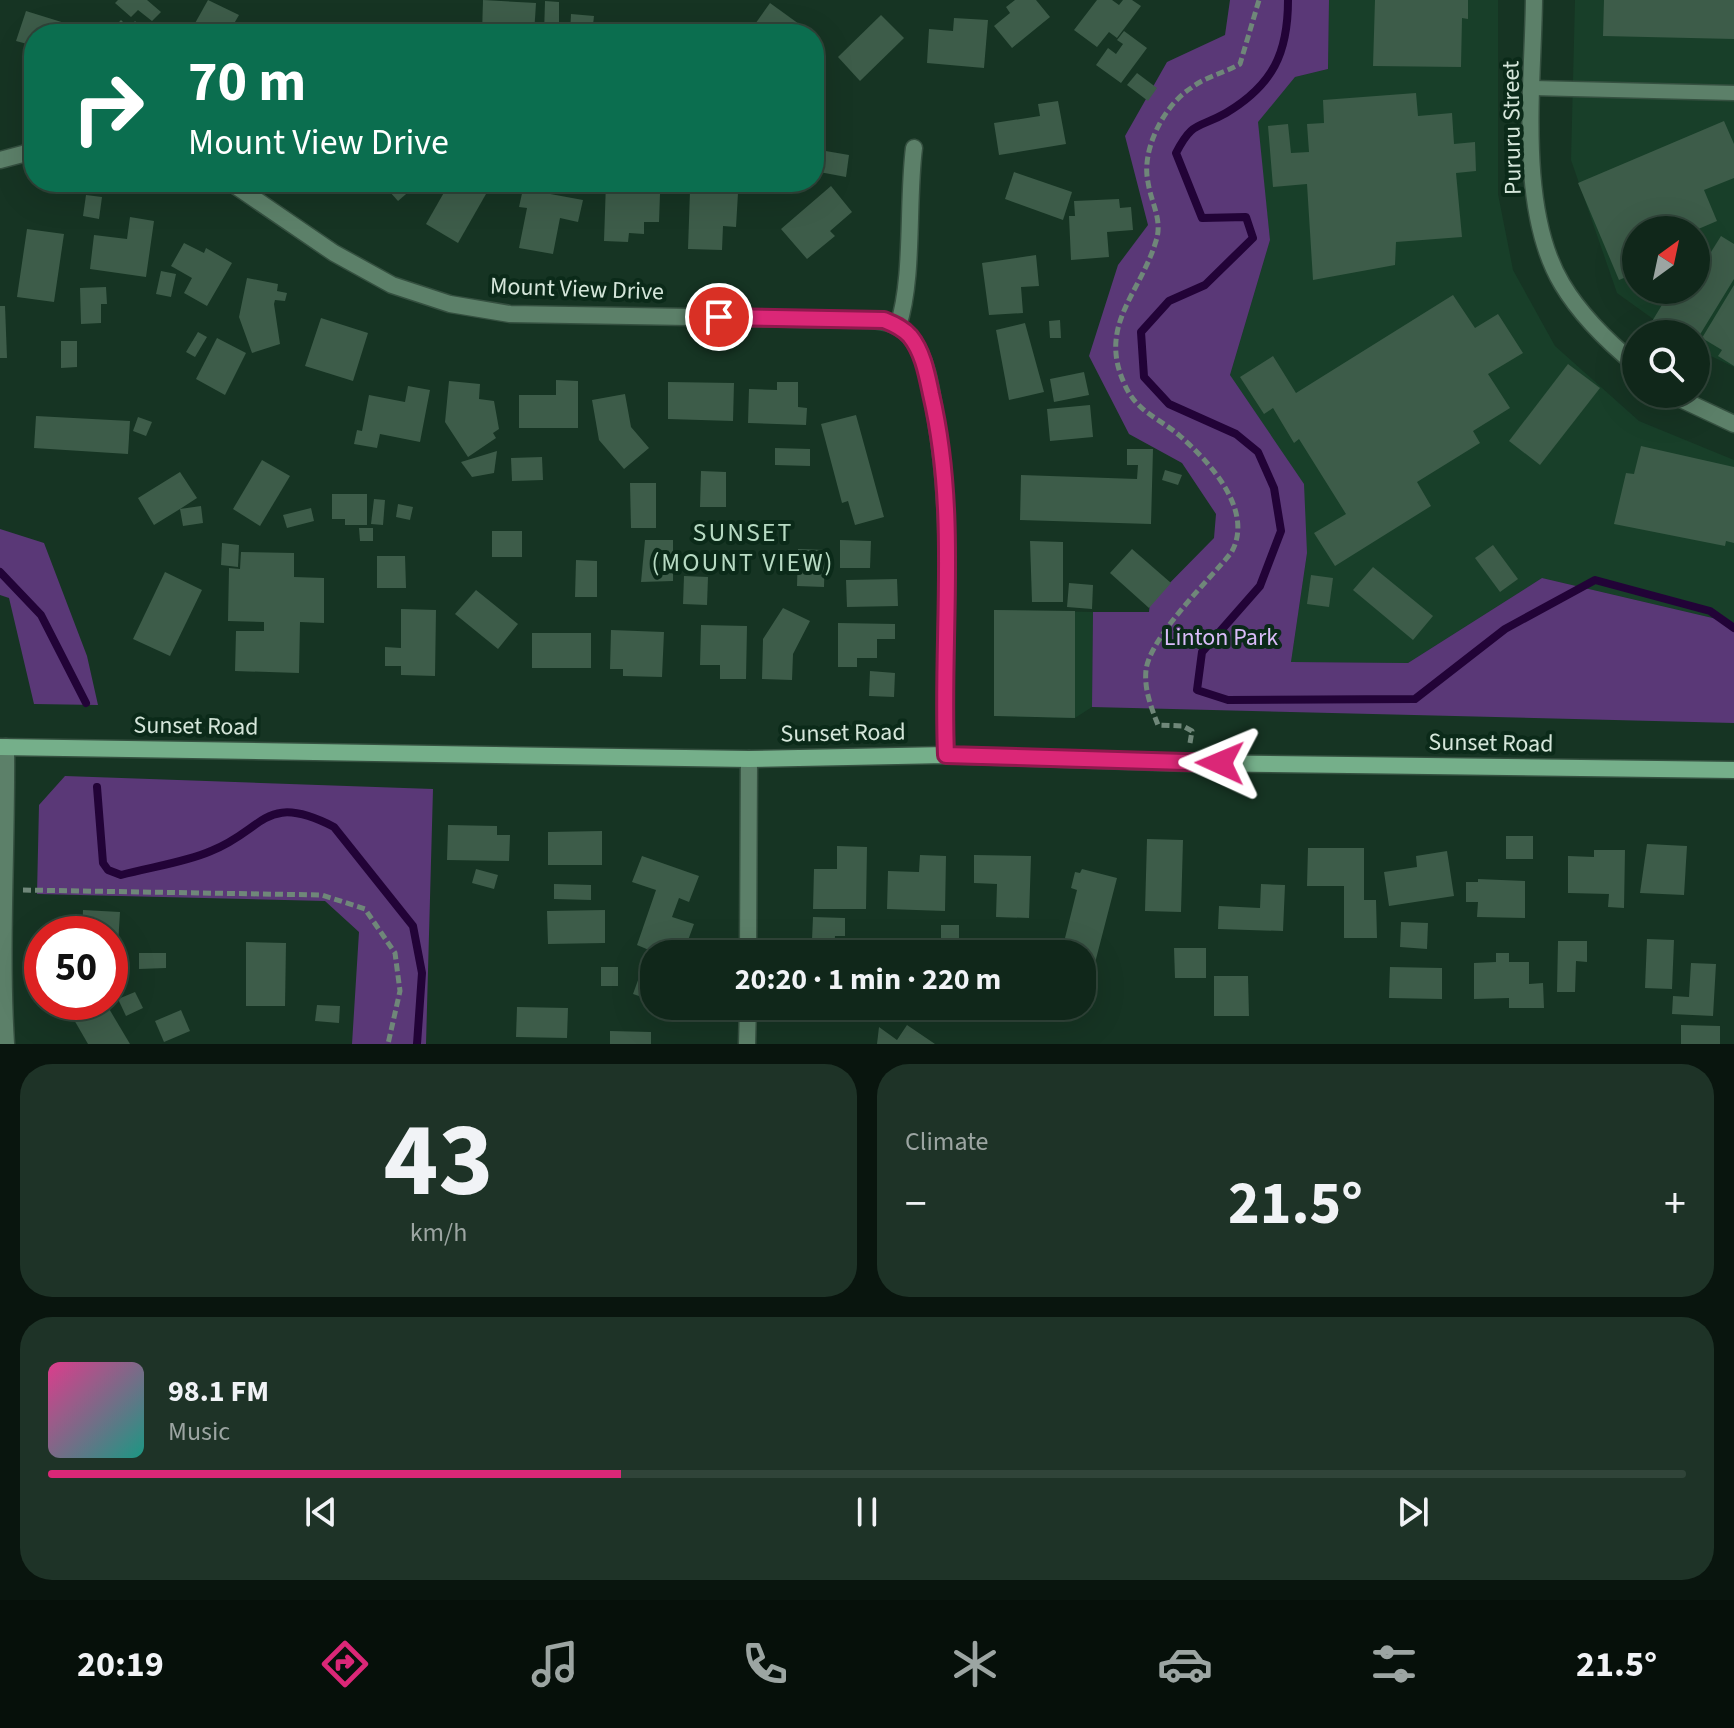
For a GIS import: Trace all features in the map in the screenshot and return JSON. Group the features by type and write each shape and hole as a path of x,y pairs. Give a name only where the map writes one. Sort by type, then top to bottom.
{"main road":[{"name":"Sunset Road","path":"3,747 749,759 946,755 1189,763 1734,770"}],"street":[{"name":"Pururu Street","path":"1534,0 1532,167 1546,243 1561,283 1603,338 1622,354"},
{"path":"914,148 908,196 905,306 898,326 911,337 926,370 943,455 949,525 946,755"},
{"path":"0,160 24,154"},
{"name":"Mount View Drive","path":"245,192 334,253 392,285 450,304 510,314 869,320 898,326"},
{"path":"1700,408 1734,424"},
{"path":"3,747 6,890 3,1001 6,1044"},
{"path":"748,940 749,759"},
{"path":"747,1044 748,1020"}],"lane":[{"path":"1533,88 1734,93"}],"path":[{"path":"1189,763 1192,731 1183,726 1158,725 1149,702 1146,669 1155,647 1231,553 1239,540 1240,518 1219,480 1198,454 1179,435 1149,417 1131,398 1113,345 1122,314 1149,263 1159,229 1144,161 1148,151 1162,123 1189,88 1240,64 1259,0"},
{"path":"6,890 322,895 365,909 395,953 400,991 388,1044"}],"shaded area":[{"path":"1329,0 1498,0 1498,194 1513,270 1555,346 1622,408 1639,421 1734,460 1734,623 1542,578 1408,663 1291,662 1307,553 1230,375 1270,240 1257,122 1295,77 1328,69"},
{"path":"1575,0 1734,0 1734,367 1710,356 1710,320 1655,320 1632,304 1710,304 1710,216 1622,216 1622,297 1617,293 1571,160"},
{"path":"994,610 1093,612 1092,707 1075,718 994,716"}],"green space":[{"name":"Linton Park","path":"1230,0 1329,0 1328,69 1295,77 1258,122 1270,240 1230,375 1304,484 1307,553 1291,662 1408,663 1542,578 1734,623 1734,723 1092,707 1093,612 1149,612 1150,603 1214,538 1216,514 1182,463 1129,434 1089,356 1118,265 1148,225 1125,136 1167,62 1225,35"},
{"path":"0,529 44,543 87,656 98,705 34,704 9,598 0,595"},
{"path":"65,776 433,789 426,1044 352,1044 359,932 325,901 37,894 39,805"}],"building":[{"path":"118,0 147,0 161,12 152,21 138,10 131,17 115,3"},
{"path":"208,0 239,15 234,24 195,24"},
{"path":"483,0 536,3 535,24 482,24"},
{"path":"1015,0 1036,0 1050,17 1012,48 994,26 1010,13 1006,7"},
{"path":"1097,0 1112,0 1119,5 1123,0 1132,0 1141,6 1117,38 1109,32 1097,47 1074,30"},
{"path":"1375,0 1468,0 1468,19 1462,18 1461,67 1373,66"},
{"path":"1604,0 1734,0 1734,39 1603,36"},
{"path":"545,1 559,2 559,24 544,24"},
{"path":"770,3 799,24 755,24"},
{"path":"26,11 68,24 24,24 24,43 16,41"},
{"path":"571,14 594,16 593,24 570,24"},
{"path":"881,15 904,38 860,81 838,57"},
{"path":"954,18 988,20 984,68 927,63 929,29 953,31"},
{"path":"1124,31 1147,48 1121,83 1096,65 1108,48 1116,54 1123,44 1117,40"},
{"path":"1137,73 1157,88 1148,101 1127,85"},
{"path":"1416,93 1418,116 1452,113 1454,144 1475,142 1476,171 1456,173 1462,237 1396,242 1395,265 1313,280 1307,184 1273,187 1268,126 1288,124 1291,153 1309,152 1307,124 1324,123 1323,100"},
{"path":"1058,101 1066,144 999,155 994,123 1040,116 1038,104"},
{"path":"1724,121 1734,144 1734,178 1704,190 1717,221 1710,224 1710,216 1622,216 1622,279 1619,280 1578,183"},
{"path":"824,151 849,155 846,177 824,173"},
{"path":"1014,172 1072,192 1063,220 1005,199"},
{"path":"831,186 852,212 830,231 835,236 807,259 781,229"},
{"path":"390,192 408,192 398,201"},
{"path":"444,192 487,192 458,243 426,224"},
{"path":"522,192 583,200 578,222 560,218 553,254 519,248 527,208 519,207"},
{"path":"606,192 660,194 659,222 644,222 644,234 629,233 628,242 604,241"},
{"path":"690,192 738,193 736,227 723,226 722,250 688,249"},
{"path":"86,195 102,197 99,219 83,216"},
{"path":"1119,199 1120,208 1131,207 1133,230 1107,232 1109,257 1071,260 1069,216 1075,216 1074,201"},
{"path":"130,217 154,221 146,277 90,269 94,235 127,239"},
{"path":"27,229 64,234 54,302 17,297"},
{"path":"1721,236 1734,244 1734,279 1709,320 1653,320 1663,304 1710,304 1710,254"},
{"path":"184,243 204,253 206,248 232,263 207,306 184,293 192,278 171,266"},
{"path":"1036,255 1039,286 1021,287 1023,313 989,315 982,263"},
{"path":"161,271 176,274 171,297 156,294"},
{"path":"247,278 278,284 277,291 287,293 285,301 275,300 274,304 280,344 252,353 239,317"},
{"path":"1734,285 1734,366 1718,356 1722,350 1710,343 1710,325"},
{"path":"106,287 107,304 101,304 101,323 81,324 80,288"},
{"path":"1453,295 1475,328 1498,314 1523,353 1488,374 1510,408 1473,431 1480,443 1417,482 1431,506 1335,566 1314,533 1346,514 1299,439 1294,443 1273,408 1264,414 1240,377 1273,356 1296,393"},
{"path":"0,306 5,306 7,358 0,358"},
{"path":"321,318 368,333 353,381 305,366"},
{"path":"1060,320 1061,338 1050,338 1049,321"},
{"path":"1025,323 1044,392 1009,400 996,330"},
{"path":"198,332 207,337 195,357 186,352"},
{"path":"217,338 246,353 225,395 196,379"},
{"path":"61,341 77,341 77,367 61,368"},
{"path":"1568,364 1600,388 1540,465 1509,441"},
{"path":"1084,372 1089,395 1054,402 1050,379"},
{"path":"556,380 578,381 578,428 519,428 519,395 556,395"},
{"path":"449,381 480,384 479,399 494,401 499,429 493,433 496,438 468,457 445,422"},
{"path":"668,382 734,383 733,421 668,419"},
{"path":"777,382 798,382 798,407 807,408 806,425 748,423 749,389 777,390"},
{"path":"408,386 430,390 420,442 380,434 377,448 354,444 357,430 362,431 369,395 405,402"},
{"path":"625,394 631,427 649,448 624,469 599,440 592,400"},
{"path":"1090,405 1093,437 1050,441 1047,409"},
{"path":"856,415 884,517 855,525 848,501 842,503 821,424"},
{"path":"36,416 130,421 128,454 34,448"},
{"path":"138,417 152,422 146,436 133,431"},
{"path":"1641,446 1734,467 1734,543 1726,541 1725,546 1614,524 1626,473 1634,474"},
{"path":"775,448 810,449 810,466 775,465"},
{"path":"1127,449 1153,449 1151,524 1020,520 1021,475 1137,479 1138,465 1127,465"},
{"path":"497,451 494,473 472,477 461,462"},
{"path":"542,457 543,480 512,481 511,458"},
{"path":"262,460 290,476 260,526 233,509"},
{"path":"1165,470 1182,475 1178,485 1162,480"},
{"path":"701,471 726,472 726,507 700,507"},
{"path":"180,472 197,498 154,525 138,498"},
{"path":"630,483 656,483 656,528 631,528"},
{"path":"332,494 367,494 367,525 345,525 345,519 332,519"},
{"path":"374,499 385,500 383,525 371,524"},
{"path":"398,504 413,507 410,520 396,517"},
{"path":"201,506 203,523 183,526 180,509"},
{"path":"311,508 314,521 287,528 283,515"},
{"path":"359,528 373,528 373,541 360,541"},
{"path":"492,531 522,531 522,557 492,557"},
{"path":"645,540 673,540 673,581 641,582"},
{"path":"840,540 871,541 870,568 840,568"},
{"path":"1030,541 1063,542 1063,602 1032,602"},
{"path":"222,543 239,545 238,567 221,565"},
{"path":"1493,545 1518,579 1500,592 1475,558"},
{"path":"798,549 825,550 824,587 797,586"},
{"path":"1132,549 1171,583 1149,608 1110,573"},
{"path":"241,552 294,553 294,577 324,578 324,623 300,622 299,673 235,671 236,631 264,631 264,622 228,621 229,568 240,569"},
{"path":"377,556 405,556 406,588 377,588"},
{"path":"576,560 597,561 597,597 575,597"},
{"path":"1373,567 1433,616 1413,640 1353,590"},
{"path":"165,572 202,590 170,656 133,639"},
{"path":"1311,575 1333,578 1329,607 1307,604"},
{"path":"684,576 708,577 707,605 683,604"},
{"path":"897,579 898,606 847,607 846,580"},
{"path":"1069,583 1093,585 1092,609 1067,607"},
{"path":"476,590 518,624 498,649 455,614"},
{"path":"783,608 810,621 793,654 792,680 762,679 763,639"},
{"path":"401,609 436,610 435,676 401,675 401,666 385,666 385,647 401,648"},
{"path":"994,610 1075,611 1075,718 994,716"},
{"path":"838,623 895,624 895,639 877,639 877,658 857,658 857,667 838,667"},
{"path":"701,625 747,626 746,679 720,679 720,665 700,665"},
{"path":"611,630 664,632 662,677 623,676 623,669 610,669"},
{"path":"532,633 591,633 591,668 532,668"},
{"path":"870,671 895,673 894,697 869,696"},
{"path":"448,825 497,826 497,835 510,835 509,861 447,860"},
{"path":"602,831 602,865 548,865 548,832"},
{"path":"1506,836 1533,836 1533,859 1506,859"},
{"path":"1147,839 1183,840 1181,912 1145,911"},
{"path":"1647,844 1687,846 1684,895 1640,893"},
{"path":"837,846 867,847 866,909 813,909 814,869 837,869"},
{"path":"1308,848 1364,848 1364,900 1376,900 1377,938 1344,938 1344,886 1307,886"},
{"path":"1594,850 1625,850 1624,908 1608,907 1609,894 1568,893 1568,856 1594,857"},
{"path":"1447,851 1454,896 1389,906 1384,872 1417,867 1416,856"},
{"path":"920,855 946,856 945,911 887,909 888,871 919,872"},
{"path":"974,855 1031,856 1029,918 996,917 997,884 974,883"},
{"path":"642,856 699,876 689,902 679,898 672,917 694,924 688,940 640,940 640,946 637,945 656,890 632,882"},
{"path":"476,869 498,875 494,889 472,883"},
{"path":"1082,869 1117,878 1096,959 1096,940 1064,940 1077,890 1071,888 1075,872 1080,873"},
{"path":"1478,879 1525,881 1525,918 1477,917 1478,902 1466,902 1466,882 1478,882"},
{"path":"554,884 591,885 591,900 554,899"},
{"path":"1261,884 1285,885 1283,931 1218,929 1219,906 1260,908"},
{"path":"83,910 120,912 120,916 83,916"},
{"path":"605,910 605,943 548,944 547,911"},
{"path":"813,917 845,918 845,936 835,936 835,940 812,940"},
{"path":"1401,922 1428,923 1427,949 1400,947"},
{"path":"941,925 959,925 959,940 941,940"},
{"path":"1647,939 1674,940 1672,989 1645,988"},
{"path":"1558,941 1587,941 1587,962 1576,961 1575,992 1557,992"},
{"path":"246,942 286,943 285,1006 246,1006"},
{"path":"1174,948 1206,948 1206,978 1175,978"},
{"path":"139,953 166,953 166,968 139,969"},
{"path":"1496,953 1509,953 1509,962 1529,962 1529,984 1543,983 1544,1008 1509,1008 1509,998 1474,999 1474,963 1496,962"},
{"path":"1691,963 1716,964 1713,1016 1672,1014 1673,996 1689,997"},
{"path":"601,967 618,967 618,986 601,986"},
{"path":"1390,967 1442,968 1442,999 1389,998"},
{"path":"640,975 640,996 633,994"},
{"path":"1214,976 1248,976 1249,1016 1214,1016"},
{"path":"135,992 143,1008 128,1015 128,995"},
{"path":"317,1005 340,1006 339,1023 315,1021"},
{"path":"517,1007 568,1008 567,1038 516,1037"},
{"path":"181,1010 190,1031 164,1042 155,1021"},
{"path":"74,1020 116,1020 130,1044 88,1044"},
{"path":"907,1025 935,1044 877,1044 879,1027 897,1040"},
{"path":"1681,1025 1720,1026 1720,1044 1681,1044"},
{"path":"610,1031 651,1032 651,1044 610,1044"}],"waterway":[{"path":"1288,0 1281,52 1266,79 1242,102 1192,130 1176,153 1202,218 1246,217 1253,238 1205,285 1169,301 1141,332 1144,377 1169,404 1236,434 1258,452 1274,488 1281,531 1260,586 1202,652 1197,690 1228,700 1415,699 1505,629 1595,580 1710,611 1734,628"},
{"path":"0,572 41,615 86,703"},
{"path":"97,787 103,863 108,870 121,875 211,851 279,813 311,817 334,827 413,926 422,973 417,1044"}],"district":[{"name":"SUNSET (MOUNT VIEW)","path":"743,547"}],"route":[{"path":"719,317 884,320 911,337 930,387 943,455 949,525 946,755 1220,763"}]}
